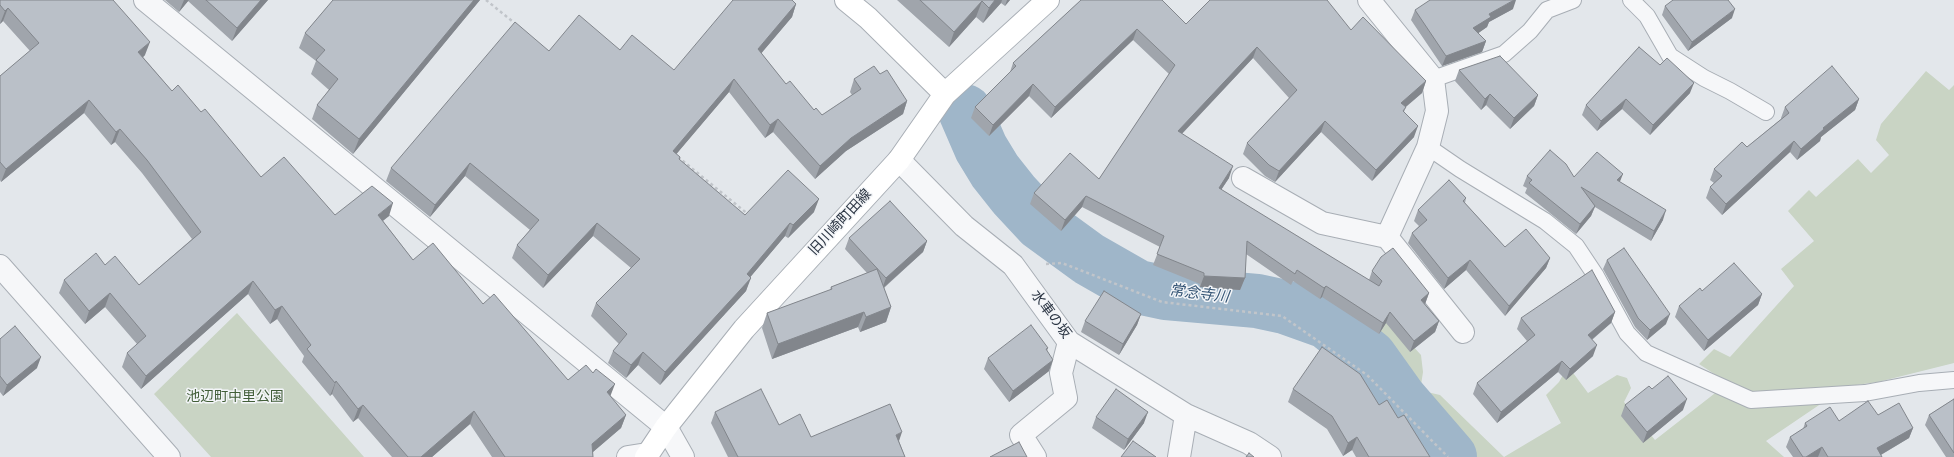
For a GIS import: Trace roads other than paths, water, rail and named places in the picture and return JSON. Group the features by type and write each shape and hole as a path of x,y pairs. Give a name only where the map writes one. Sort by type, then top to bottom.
{"main road":[{"path":"846,0 868,18 945,94"},
{"name":"旧川崎町田線","path":"640,456 666,427 744,329 899,160 945,94 1048,0"}],"street":[{"path":"145,0 666,427 683,457"},
{"path":"1369,0 1433,79 1437,111 1428,147 1386,238"},
{"name":"水車の坂","path":"899,160 964,226 1014,265 1069,342 1186,416 1249,443 1270,457"},
{"path":"1243,178 1322,223 1386,238 1463,332"},
{"path":"0,266 168,457"},
{"path":"1035,457 1021,435 1066,398 1061,373 1069,342"},
{"path":"1179,457 1186,416"}],"lane":[{"path":"1433,79 1504,54 1530,31 1547,10 1573,0"},
{"path":"1632,0 1647,16 1670,56 1704,78 1766,112"},
{"path":"1428,147 1460,169 1545,221 1576,246 1596,276 1627,333 1646,354 1751,400 1865,393 1919,383 1954,380"}],"waterway":[{"name":"常念寺川","path":"965,111 981,148 995,171 1014,195 1041,224 1089,259 1138,287 1166,293 1257,301 1285,307 1327,322 1370,357 1400,399 1450,457"}],"park label":[{"name":"池辺町中里公園","path":"235,398"}]}
